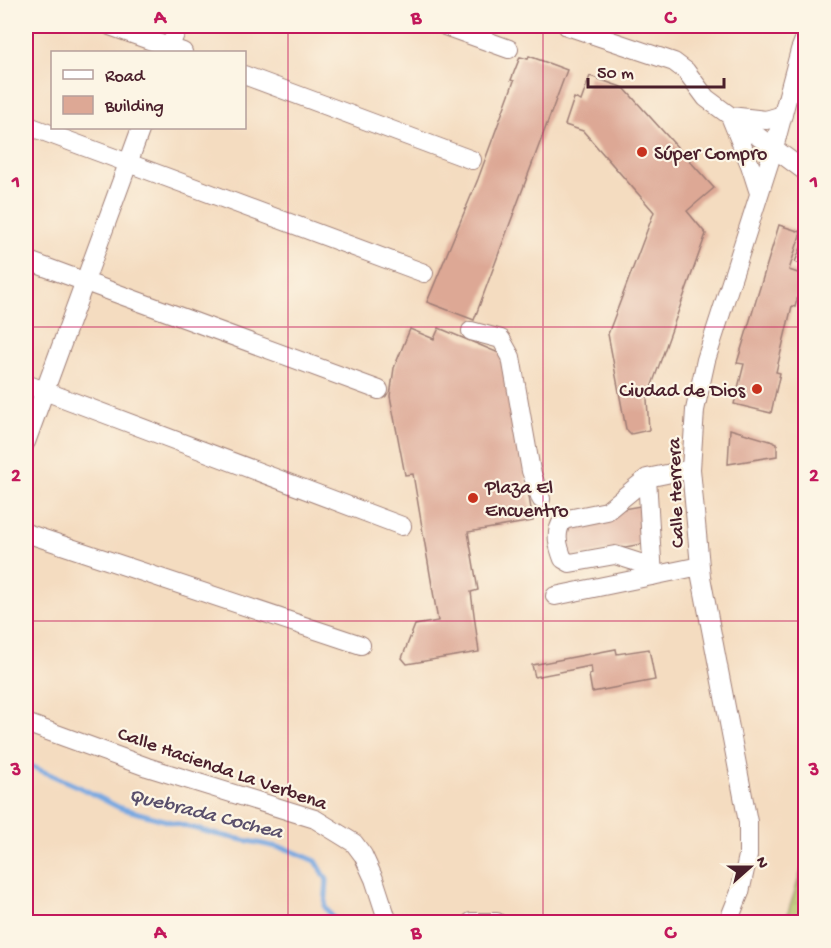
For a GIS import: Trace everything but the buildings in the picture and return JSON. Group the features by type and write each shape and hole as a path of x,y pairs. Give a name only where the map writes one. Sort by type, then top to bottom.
{"street":[{"path":"110,26 174,51 178,26"},
{"path":"445,26 509,49"},
{"path":"567,26 674,62 686,71 706,98 806,172"},
{"name":"Calle Herrera","path":"728,922 740,892 748,856 748,822 700,566 691,469 695,410 706,360 774,148 806,35"},
{"path":"246,76 472,160"},
{"path":"730,116 766,120 783,116"},
{"path":"730,116 759,193"},
{"path":"26,125 424,273"},
{"path":"26,442 141,129"},
{"path":"26,260 379,390"},
{"path":"471,331 501,339 511,357 531,471 541,500"},
{"path":"26,384 402,526"},
{"path":"653,576 640,563 615,555 570,563 563,560 557,535 558,527 563,520 607,511 647,478 691,469"},
{"path":"647,478 653,576"},
{"path":"26,533 361,645"},
{"path":"555,596 700,566"},
{"name":"Calle Hacienda La Verbena","path":"26,723 147,767 315,819 354,843 363,855 388,922"},
{"path":"471,922 497,922"}],"green space":[{"path":"805,860 805,922 785,922"}],"waterway":[{"name":"Quebrada Cochea","path":"26,764 120,808 215,834 287,849 316,861 327,880 325,907 336,922"}],"place":[{"name":"Súper Compro","path":"642,152"},
{"name":"Ciudad de Dios","path":"757,389"},
{"name":"Plaza El Encuentro","path":"473,498"}]}
